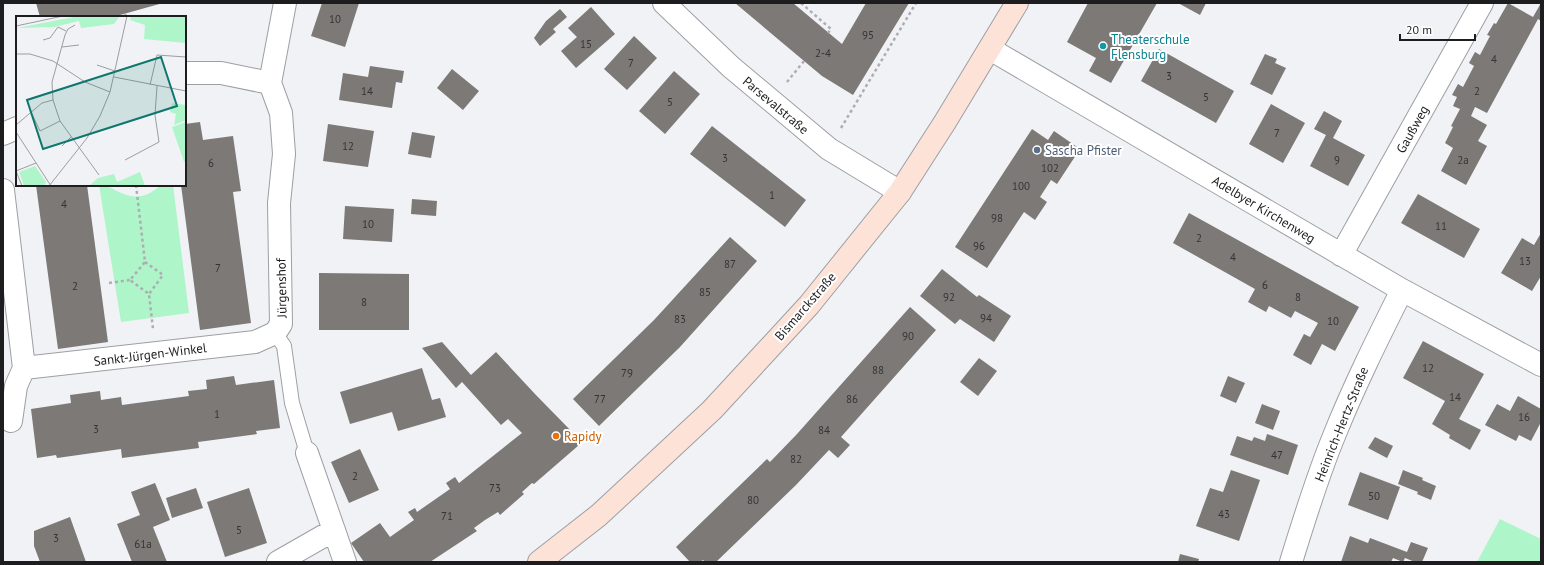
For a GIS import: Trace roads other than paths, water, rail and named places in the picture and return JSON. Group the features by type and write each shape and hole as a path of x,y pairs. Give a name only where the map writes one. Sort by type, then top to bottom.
{"main road":[{"name":"Bismarckstraße","path":"539,562 599,515 712,410 809,305 900,192 945,122 1017,3"}],"street":[{"path":"186,73 221,73 270,82 285,3"},
{"name":"Parsevalstraße","path":"664,3 731,67 829,149 900,192"},
{"name":"Gaußweg","path":"1341,254 1482,3"},
{"name":"Adelbyer Kirchenweg","path":"990,49 1402,290 1541,365"},
{"name":"Jürgenshof","path":"270,82 281,113 284,154 279,203 281,324 275,334"},
{"path":"3,134 16,128"},
{"path":"3,190 24,368 16,386 11,421"},
{"name":"Heinrich-Hertz-Straße","path":"1291,562 1309,505 1334,436 1367,360 1402,290"},
{"name":"Sankt-Jürgen-Winkel","path":"24,368 255,342 275,334"},
{"name":"Jürgenshof","path":"307,453 345,562"},
{"path":"278,562 334,530"}],"lane":[{"name":"Jürgenshof","path":"275,334 284,346 292,403 307,453"}],"place":[{"name":"Theaterschule Flensburg","path":"1103,46"},
{"name":"Sascha Pfister","path":"1037,150"},
{"name":"Rapidy","path":"556,436"}]}
